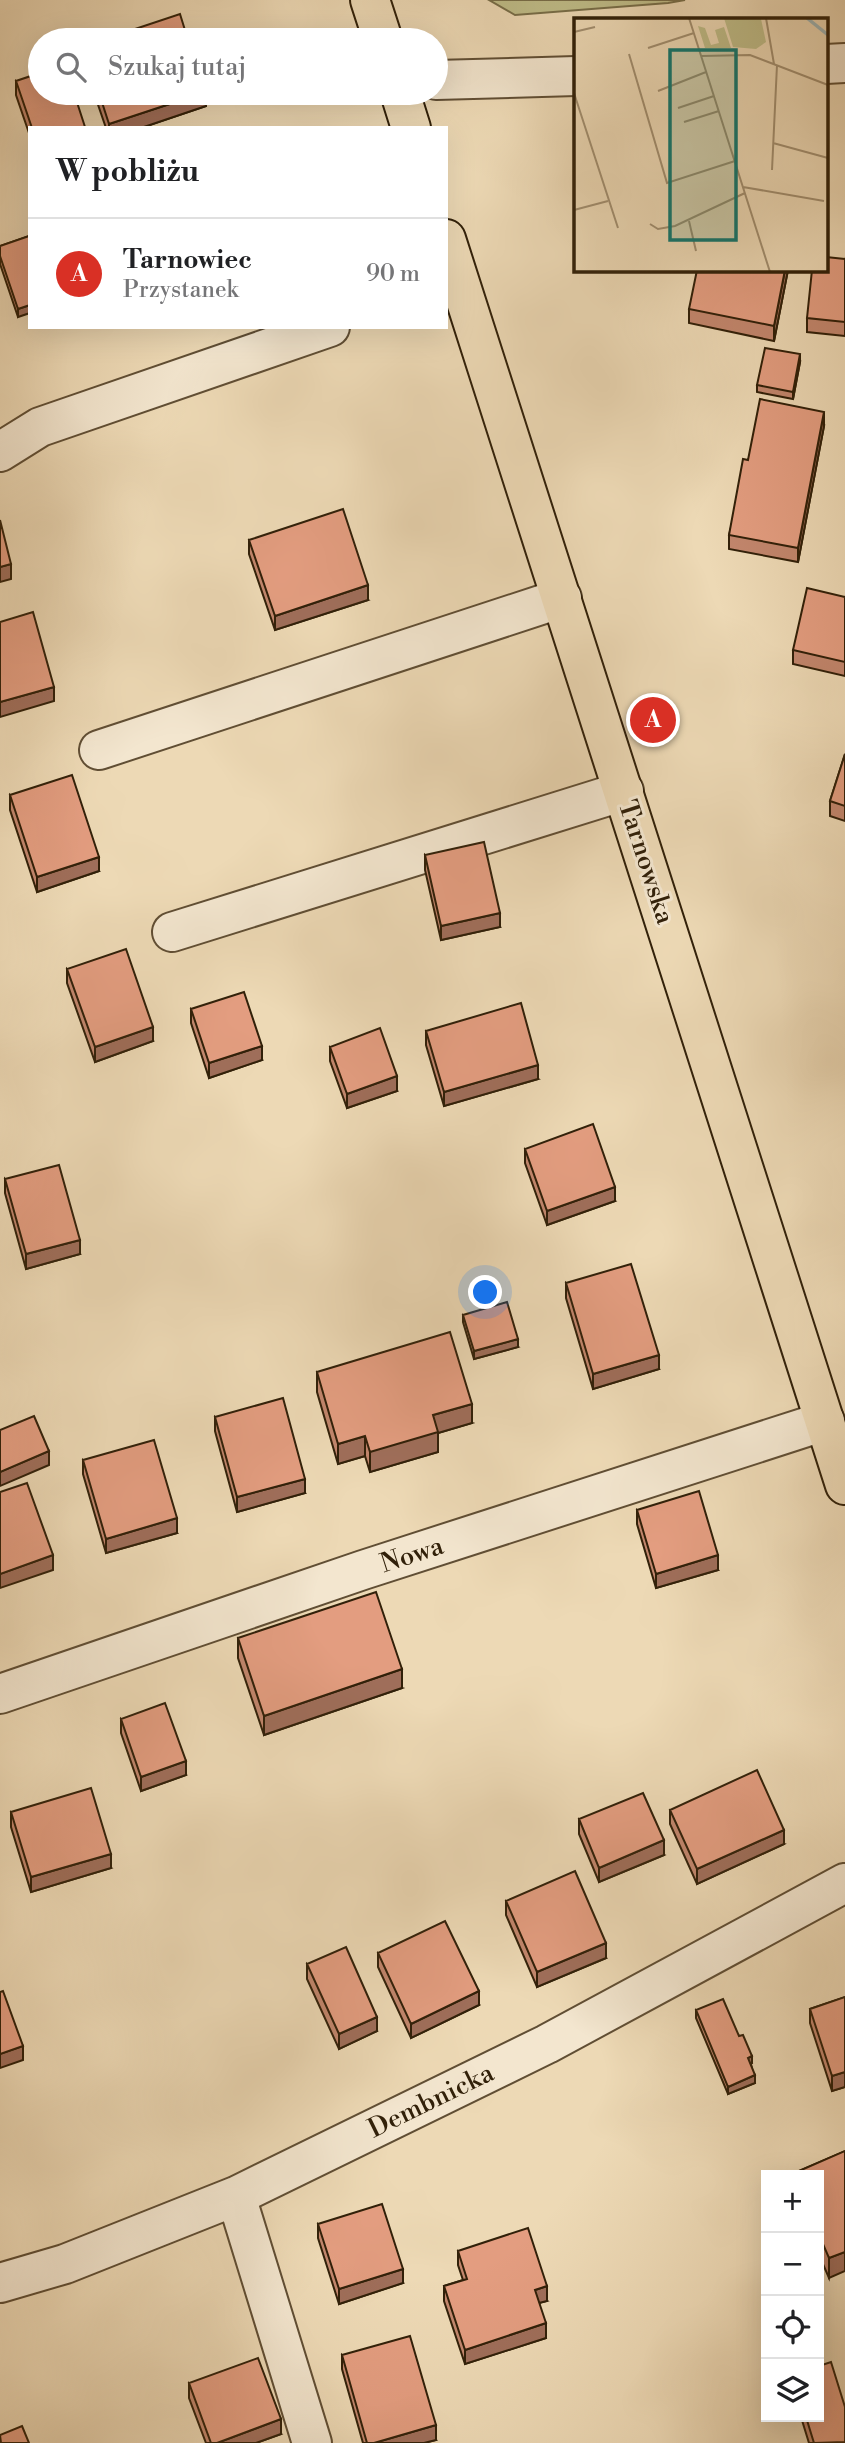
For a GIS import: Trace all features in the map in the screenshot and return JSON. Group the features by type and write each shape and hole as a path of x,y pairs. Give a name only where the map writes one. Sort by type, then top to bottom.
{"main road":[{"path":"370,0 379,28"},
{"path":"404,105 410,126"},
{"name":"Tarnowska","path":"448,252 453,285 562,598 845,1485"}],"street":[{"path":"448,80 574,76"},
{"path":"0,452 40,427 324,329"},
{"path":"99,750 562,598"},
{"path":"172,932 624,791"},
{"name":"Nowa","path":"0,1694 363,1570 825,1421"},
{"name":"Dembnicka","path":"0,2283 65,2264 236,2196 547,2045 845,1883"},
{"path":"236,2196 312,2443"}],"shaded area":[{"path":"489,0 685,0 515,15"}],"building":[{"path":"180,14 184,28 138,28"},
{"path":"28,77 28,105 78,105 85,126 31,126 16,81"},
{"path":"103,105 167,105 109,124"},
{"path":"28,236 28,306 18,309 0,256 0,246"},
{"path":"828,257 845,259 845,322 807,318 812,271 828,271"},
{"path":"697,271 785,271 774,326 689,309"},
{"path":"765,348 800,354 793,392 757,385"},
{"path":"760,399 824,412 798,548 729,535 743,459 748,460"},
{"path":"343,509 368,585 275,616 249,540"},
{"path":"0,520 11,564 0,567"},
{"path":"807,588 845,597 845,662 793,650"},
{"path":"33,612 54,687 0,702 0,622"},
{"path":"845,754 845,806 830,801"},
{"path":"72,775 99,857 37,877 10,795"},
{"path":"484,842 500,913 441,926 425,855"},
{"path":"126,949 153,1027 95,1047 67,969"},
{"path":"244,992 262,1046 209,1063 191,1009"},
{"path":"521,1003 538,1065 444,1092 426,1031"},
{"path":"380,1028 397,1076 347,1094 330,1047"},
{"path":"593,1124 615,1187 547,1211 525,1149"},
{"path":"59,1165 80,1240 26,1254 5,1179"},
{"path":"631,1264 659,1355 593,1374 566,1283"},
{"path":"507,1302 518,1339 474,1351 463,1315"},
{"path":"450,1332 472,1404 433,1415 438,1432 370,1452 365,1436 338,1444 317,1372"},
{"path":"283,1398 305,1479 237,1497 215,1417"},
{"path":"34,1416 49,1451 0,1472 0,1430"},
{"path":"154,1440 177,1518 106,1539 83,1460"},
{"path":"27,1483 53,1555 0,1574 0,1492"},
{"path":"699,1491 718,1555 656,1574 637,1510"},
{"path":"376,1592 402,1669 264,1716 238,1638"},
{"path":"165,1703 186,1761 141,1777 121,1719"},
{"path":"757,1770 784,1830 697,1869 670,1810"},
{"path":"91,1788 111,1854 31,1877 11,1812"},
{"path":"643,1793 664,1840 599,1868 579,1819"},
{"path":"575,1871 606,1943 537,1972 506,1901"},
{"path":"445,1921 479,1991 411,2024 378,1953"},
{"path":"346,1947 377,2017 339,2034 307,1964"},
{"path":"3,1991 23,2046 0,2054 0,1992"},
{"path":"845,1997 845,2072 832,2076 810,2009"},
{"path":"723,1999 739,2036 743,2035 752,2056 748,2058 755,2075 728,2087 696,2010"},
{"path":"845,2151 845,2252 829,2258 824,2246 824,2170 801,2170"},
{"path":"382,2204 403,2269 339,2289 318,2224"},
{"path":"528,2228 547,2286 535,2290 546,2323 465,2350 444,2286 467,2279 458,2251"},
{"path":"410,2336 436,2425 367,2443 342,2355"},
{"path":"258,2358 281,2419 211,2443 189,2383"},
{"path":"831,2362 845,2407 845,2442 814,2443 808,2422 824,2422 824,2364"},
{"path":"22,2426 29,2443 1,2443 0,2435"}],"place":[{"name":"Tarnowiec","path":"653,720"}]}
